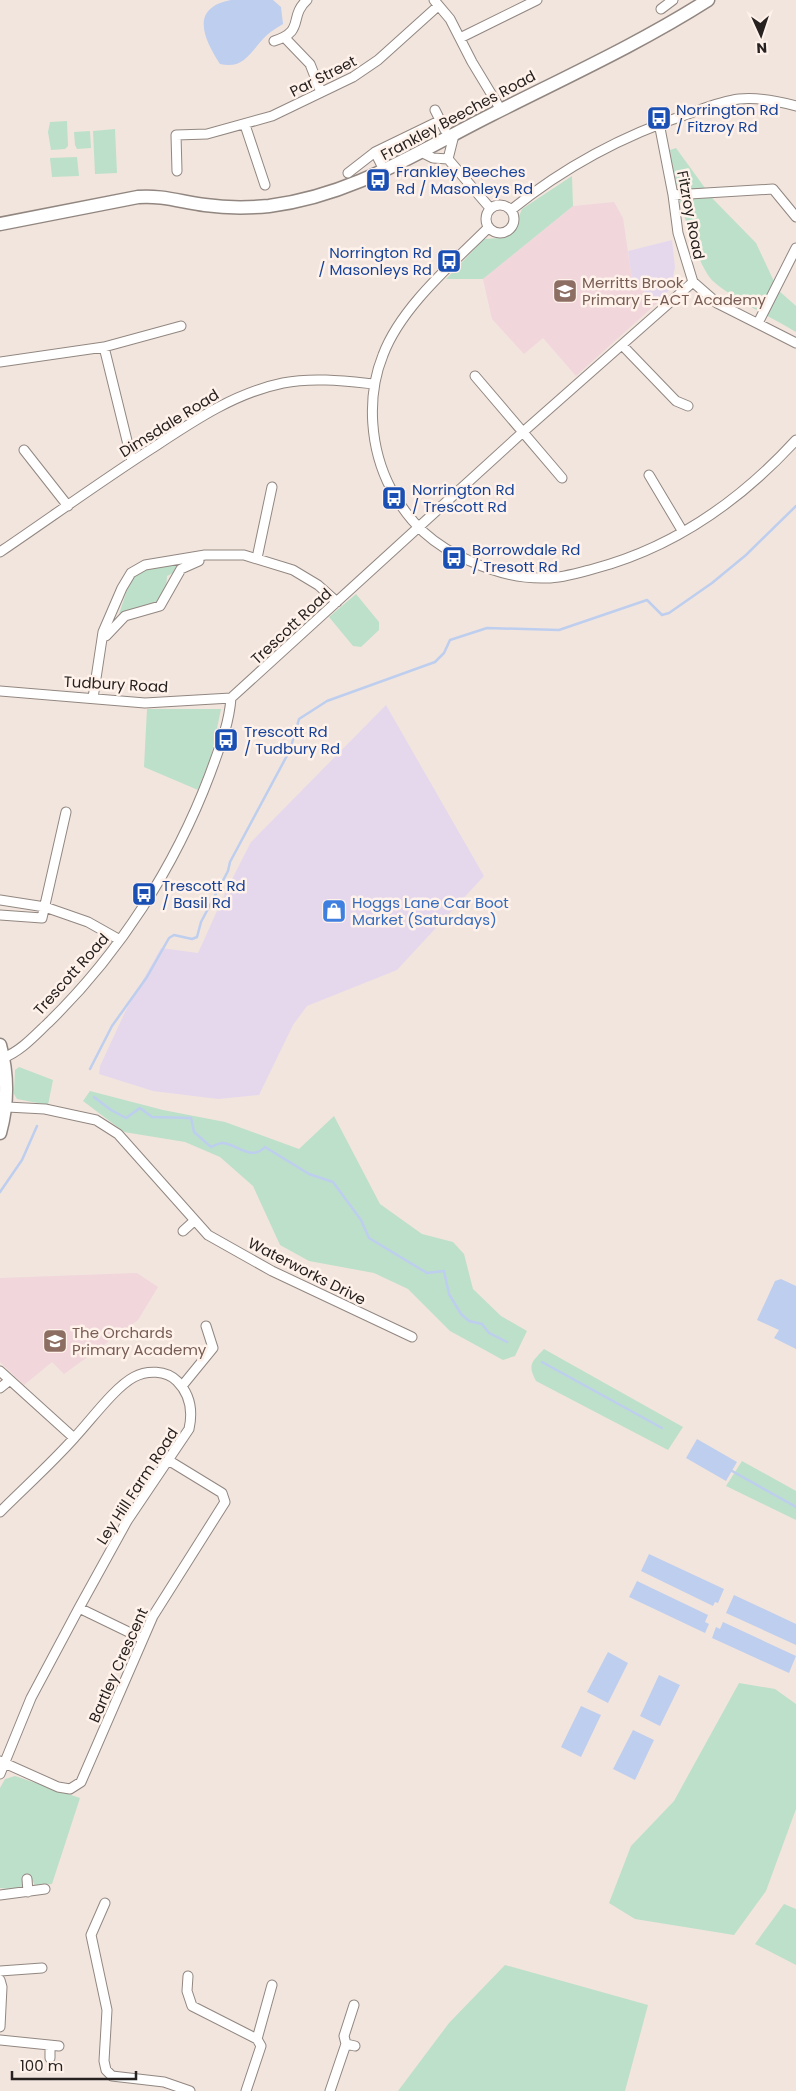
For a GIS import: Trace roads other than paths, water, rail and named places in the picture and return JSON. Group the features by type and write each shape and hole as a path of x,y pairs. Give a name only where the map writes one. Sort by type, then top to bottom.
{"street":[{"path":"274,41 285,38 293,32 298,11 307,0"},
{"path":"460,38 536,0"},
{"path":"661,9 673,0"},
{"name":"Frankley Beeches Road","path":"0,224 143,196 220,206 268,206 324,195 353,186 385,172 421,152 449,132 502,110 668,25 708,0"},
{"path":"436,3 450,18 502,110"},
{"name":"Par Street","path":"177,171 176,135 207,134 245,125 280,113 353,77 371,66 436,3"},
{"path":"285,38 310,64 321,92"},
{"path":"511,210 536,190 591,157 659,123 739,99 774,100 796,106"},
{"path":"434,110 439,121 449,132 448,159 490,208"},
{"path":"348,173 375,152 439,121"},
{"name":"Fitzroy Road","path":"659,123 674,195 678,233 693,282 717,303 796,344"},
{"path":"245,125 265,185"},
{"path":"375,152 385,172"},
{"path":"421,152 433,158 448,159"},
{"path":"674,195 773,188 796,218"},
{"path":"501,205 511,210 514,220 506,232 495,233 488,228 485,219 490,208 501,205"},
{"path":"488,228 430,287 394,333 383,355 374,384 374,428 385,476 397,499 418,528 438,545 489,570 519,576 548,578 573,575 631,558 683,532 744,491 796,440"},
{"path":"758,323 796,248"},
{"name":"Trescott Road","path":"3,1058 15,1053 67,1004 120,940 163,876 203,793 226,729 231,698 523,432 693,282"},
{"path":"0,362 104,347 181,326"},
{"path":"622,345 676,401 688,406"},
{"path":"104,347 132,462"},
{"path":"475,376 562,478"},
{"name":"Dimsdale Road","path":"0,552 202,416 254,391 284,383 314,380 374,384"},
{"path":"24,450 68,506"},
{"path":"649,475 683,532"},
{"path":"257,558 272,487"},
{"path":"93,698 103,632 122,588 131,573 145,565 205,556 244,555 293,570 318,586 337,602"},
{"path":"102,642 113,626 124,616 160,606 181,569 210,557"},
{"name":"Tudbury Road","path":"0,691 144,703 231,698"},
{"path":"0,915 42,918 66,812"},
{"path":"0,900 45,907 88,922 120,940"},
{"path":"0,1045 3,1058 6,1107 0,1133"},
{"name":"Waterworks Drive","path":"6,1107 45,1109 96,1120 118,1134 194,1221 208,1234 272,1271 412,1337"},
{"path":"183,1231 194,1221"},
{"path":"0,1512 74,1438 110,1398 134,1377 161,1372 174,1378 182,1386 213,1348 206,1326"},
{"path":"0,1371 74,1438"},
{"path":"0,1388 10,1380"},
{"name":"Ley Hill Farm Road","path":"0,1774 2,1762 31,1698 79,1608 127,1521 189,1430 192,1414 189,1399 182,1386"},
{"name":"Bartley Crescent","path":"2,1762 58,1787 70,1789 81,1782 153,1616 225,1502 222,1493 168,1460"},
{"path":"79,1608 143,1639"},
{"path":"27,1879 28,1892"},
{"path":"0,1895 45,1889"},
{"path":"105,1902 91,1935 107,2010 104,2061 106,2070 112,2076 164,2082 188,2090"},
{"path":"0,1971 42,1968"},
{"path":"188,1976 187,1991 192,2006 257,2039 262,2046 246,2091"},
{"path":"0,1980 2,1987 0,2027"},
{"path":"257,2039 272,1985"},
{"path":"330,2091 351,2045 344,2036 354,2005"},
{"path":"0,2040 54,2046 50,2058"}],"water":[{"path":"231,0 273,0 281,7 283,24 261,41 242,61 229,65 220,64 209,45 204,26 205,17 209,10 218,4"},
{"path":"781,1279 796,1286 796,1349 774,1338 779,1330 757,1320 775,1281"},
{"path":"697,1439 737,1462 726,1481 686,1458"},
{"path":"649,1554 724,1589 718,1603 715,1602 713,1606 641,1571"},
{"path":"637,1581 708,1615 705,1622 709,1624 705,1633 629,1597"},
{"path":"734,1595 796,1624 796,1645 726,1613"},
{"path":"723,1622 796,1656 789,1673 712,1638 716,1627 720,1629"},
{"path":"608,1652 628,1663 608,1703 587,1692"},
{"path":"659,1675 680,1685 660,1726 640,1716"},
{"path":"581,1706 601,1715 581,1757 561,1747"},
{"path":"633,1730 654,1740 635,1780 613,1769"}],"waterway":[{"path":"90,1069 112,1026 147,977 169,938 174,935 192,939 197,937 201,922 228,871 230,862 290,750 299,719 327,701 435,662 444,653 450,640 487,628 559,630 647,600 662,615 669,613 712,583 746,555 796,506"},
{"path":"94,1097 111,1110 126,1118 140,1108 152,1117 191,1118 194,1132 211,1147 222,1143 254,1153 265,1147 309,1174 333,1182 361,1220 369,1238 427,1273 444,1271 449,1294 461,1314 469,1321 482,1324 489,1333 507,1342"},
{"path":"0,1192 22,1160 37,1126"},
{"path":"542,1362 662,1428"},
{"path":"732,1471 796,1507"}],"place":[{"name":"Norrington Rd / Fitzroy Rd","path":"659,118"},
{"name":"Frankley Beeches Rd / Masonleys Rd","path":"378,180"},
{"name":"Norrington Rd / Masonleys Rd","path":"449,261"},
{"name":"Merritts Brook Primary E-ACT Academy","path":"565,291"},
{"name":"Norrington Rd / Trescott Rd","path":"394,498"},
{"name":"Borrowdale Rd / Tresott Rd","path":"454,558"},
{"name":"Trescott Rd / Tudbury Rd","path":"226,740"},
{"name":"Trescott Rd / Basil Rd","path":"144,894"},
{"name":"Hoggs Lane Car Boot Market (Saturdays)","path":"334,911"},
{"name":"The Orchards Primary Academy","path":"55,1341"}]}
